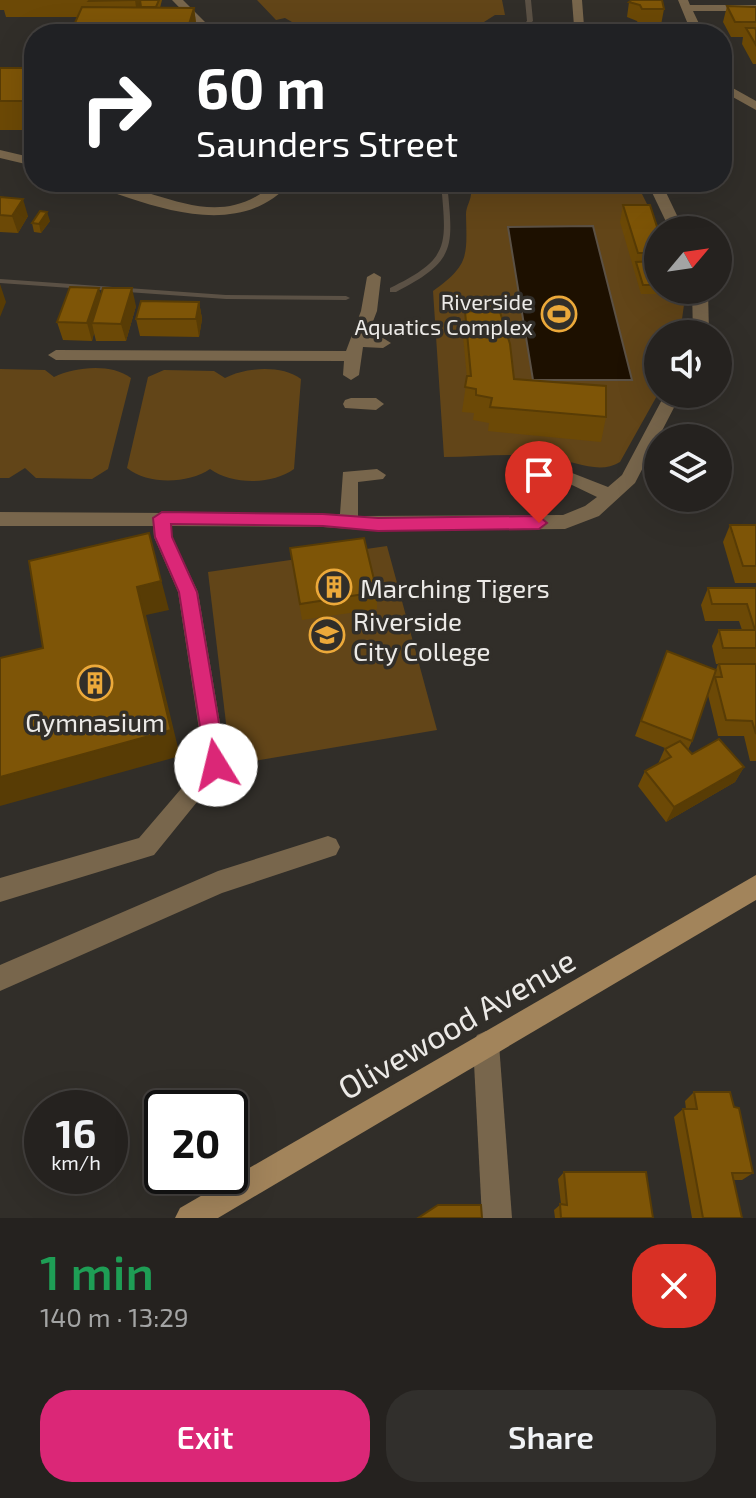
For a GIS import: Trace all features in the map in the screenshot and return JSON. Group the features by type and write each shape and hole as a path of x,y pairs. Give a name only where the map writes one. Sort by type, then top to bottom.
{"main road":[{"name":"Olivewood Avenue","path":"190,1218 218,1210 486,1044 756,887"}],"street":[{"path":"177,0 202,24"},
{"path":"577,0 579,24"},
{"path":"694,24 685,4 756,8"},
{"path":"732,92 756,106"},
{"path":"0,154 24,160"},
{"path":"129,192 188,210 210,212 257,204 276,192"},
{"path":"659,192 670,216"},
{"path":"351,375 354,349 369,311 374,277"},
{"path":"56,355 354,349 383,343"},
{"path":"351,404 376,404"},
{"path":"0,519 162,518 434,525 565,522 592,511 629,479 666,408"},
{"path":"538,473 570,476 591,484 609,496"},
{"path":"349,522 349,476 377,475"},
{"path":"0,890 146,847 216,765 188,592 163,537 162,518"},
{"path":"0,978 218,883 328,847"},
{"path":"486,1044 497,1218"}],"shaded area":[{"path":"257,0 502,0 505,15 495,15 481,24 296,24 285,18 276,20"},
{"name":"Riverside Aquatics Complex","path":"471,192 641,192 653,216 644,216 644,304 684,304 682,320 644,320 644,408 650,408 620,462 595,467 526,455 444,457 433,291 460,267 465,251 466,211"},
{"path":"593,226 632,380 533,380 508,227"},
{"path":"103,368 131,378 108,469 92,479 36,478 25,468 9,478 0,478 0,369 45,370 54,377 82,369"},
{"path":"164,370 214,371 225,378 253,370 274,370 301,379 294,469 275,478 252,481 229,478 210,469 191,478 157,480 127,468 148,377"},
{"path":"387,546 437,730 231,765 208,572"}],"building":[{"path":"140,0 159,0 156,7 141,7"},
{"path":"662,0 664,9 642,9 640,5 629,2"},
{"path":"727,6 756,7 756,22 735,22"},
{"path":"82,7 194,8 189,24 74,24"},
{"path":"746,28 755,28 756,45"},
{"path":"0,68 24,68 24,101 0,101"},
{"path":"0,197 23,199 12,216 0,215"},
{"path":"623,205 650,205 654,216 644,216 644,253 638,253"},
{"path":"40,211 47,212 39,224 32,223"},
{"path":"636,262 644,262 644,285 643,285"},
{"path":"70,287 99,288 87,323 57,322"},
{"path":"103,288 132,288 121,324 92,323"},
{"path":"141,301 199,302 196,319 136,319"},
{"path":"465,311 500,312 510,344 514,379 606,386 606,417 490,407 492,398 476,395 476,389 465,387 467,376 471,376"},
{"path":"730,525 756,525 756,566 743,566"},
{"name":"Gymnasium","path":"149,533 161,581 137,587 171,730 0,777 0,658 43,648 29,561"},
{"name":"Marching Tigers","path":"364,538 377,592 300,604 290,548"},
{"path":"708,588 756,588 756,648 723,648 719,630 755,630 747,604 712,604"},
{"path":"667,651 716,670 692,741 641,721"},
{"path":"719,664 756,664 756,734 752,721 726,720 715,677 722,677"},
{"path":"719,739 744,767 674,807 645,771 671,757 665,749 680,741 692,754"},
{"path":"694,1092 730,1092 734,1107 739,1108 753,1173 732,1173 742,1218 703,1218 683,1109 697,1109"},
{"path":"564,1172 646,1172 653,1218 561,1218 560,1204 567,1205"},
{"path":"438,1205 481,1205 482,1218 418,1218"}],"waterway":[{"path":"527,24 530,21 528,0"},
{"path":"393,290 414,280 439,260 447,237 445,192"},
{"path":"0,281 226,297 346,298"}],"place":[{"name":"Riverside Aquatics Complex","path":"559,314"},
{"name":"Marching Tigers","path":"334,587"},
{"name":"Riverside City College","path":"327,635"},
{"name":"Gymnasium","path":"95,683"}],"route":[{"path":"216,765 188,592 163,537 162,518 323,520 378,524 539,523"}]}
